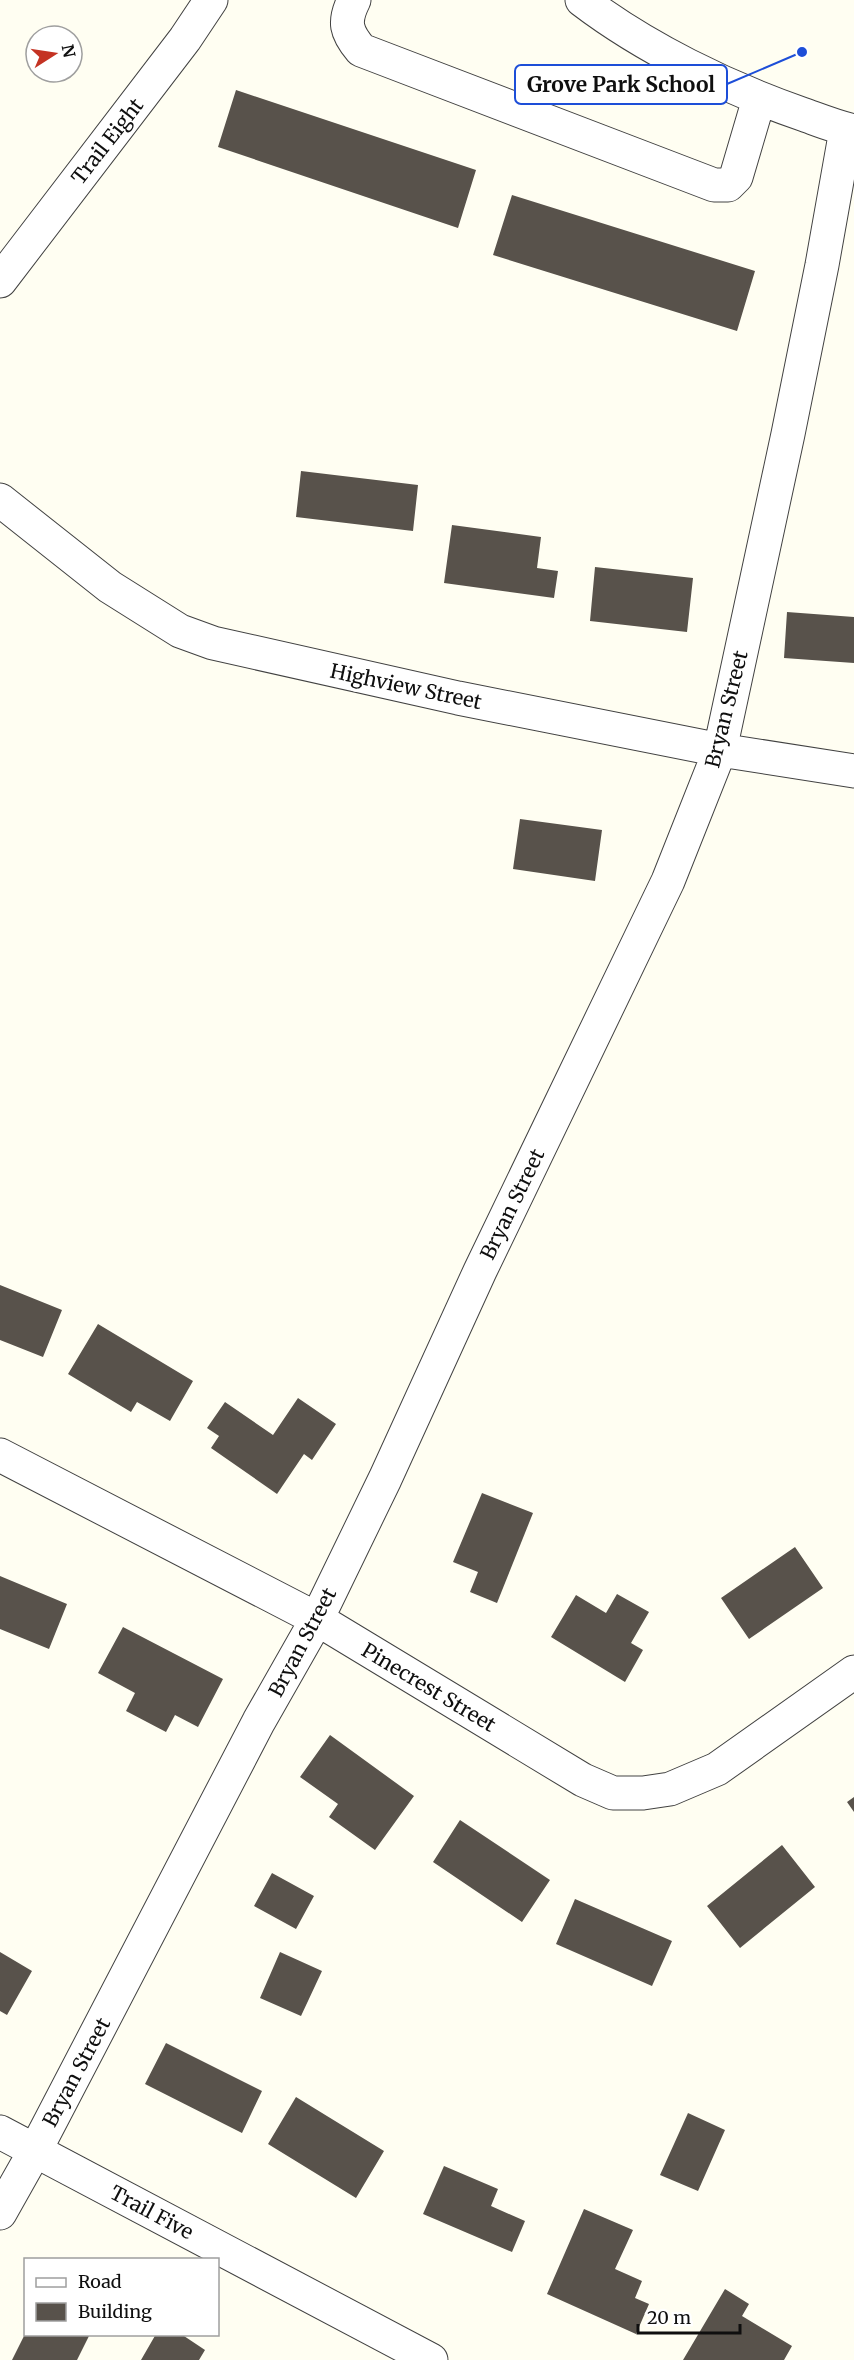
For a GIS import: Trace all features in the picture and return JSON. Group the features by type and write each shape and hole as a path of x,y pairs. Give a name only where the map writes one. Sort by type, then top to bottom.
{"street":[{"name":"Trail Eight","path":"0,281 185,39 211,0"},
{"path":"354,0 347,22 349,35 361,50 714,185 728,185 736,177 759,99"},
{"path":"582,0 597,12 680,61 759,99 850,130"},
{"name":"Bryan Street","path":"0,2213 36,2149 259,1721 317,1619 385,1479 480,1271 668,881 720,750 850,130"},
{"name":"Highview Street","path":"0,500 110,587 180,631 213,643 459,698 720,750 854,771"},
{"name":"Pinecrest Street","path":"0,1455 317,1619 583,1780 613,1793 644,1793 670,1789 717,1769 854,1672"},
{"name":"Trail Five","path":"0,2132 36,2149 431,2360"}],"building":[{"path":"236,90 476,170 458,228 218,147"},
{"path":"512,195 755,271 737,331 493,255"},
{"path":"301,471 418,485 413,531 296,517"},
{"path":"452,525 541,537 537,568 558,571 554,598 444,583"},
{"path":"595,567 693,578 687,632 590,621"},
{"path":"787,612 854,617 854,663 784,658"},
{"path":"520,819 602,830 595,881 513,869"},
{"path":"0,1285 62,1310 43,1357 0,1340"},
{"path":"98,1324 193,1381 170,1421 137,1402 131,1412 68,1374"},
{"path":"298,1398 336,1424 312,1460 304,1454 277,1494 211,1448 219,1436 207,1428 225,1402 273,1435"},
{"path":"482,1493 533,1513 497,1603 470,1592 478,1572 453,1562"},
{"path":"795,1547 823,1588 749,1639 721,1598"},
{"path":"0,1576 67,1604 49,1649 0,1629"},
{"path":"617,1594 649,1612 631,1643 643,1650 625,1682 551,1637 576,1595 606,1613"},
{"path":"123,1627 223,1679 198,1727 175,1715 166,1732 126,1711 135,1693 98,1673"},
{"path":"330,1735 414,1796 375,1850 329,1817 338,1804 300,1777"},
{"path":"854,1797 854,1812 847,1802"},
{"path":"460,1820 550,1880 522,1922 433,1862"},
{"path":"782,1845 815,1887 740,1948 707,1906"},
{"path":"272,1873 314,1896 296,1929 254,1906"},
{"path":"575,1899 672,1941 652,1986 556,1944"},
{"path":"0,1952 32,1971 7,2015 0,2011"},
{"path":"280,1952 322,1971 301,2016 260,1998"},
{"path":"166,2043 262,2091 242,2133 145,2084"},
{"path":"296,2097 384,2151 356,2198 268,2144"},
{"path":"688,2113 725,2130 698,2191 660,2175"},
{"path":"444,2166 498,2189 491,2206 525,2221 512,2252 423,2214"},
{"path":"584,2209 633,2230 615,2269 642,2281 635,2298 649,2304 636,2334 547,2294"},
{"path":"725,2289 749,2304 742,2316 792,2346 784,2360 683,2360"},
{"path":"24,2336 89,2336 77,2360 12,2360"},
{"path":"155,2336 184,2336 205,2350 199,2360 141,2360"}],"place":[{"name":"Grove Park School","path":"802,52"}]}
